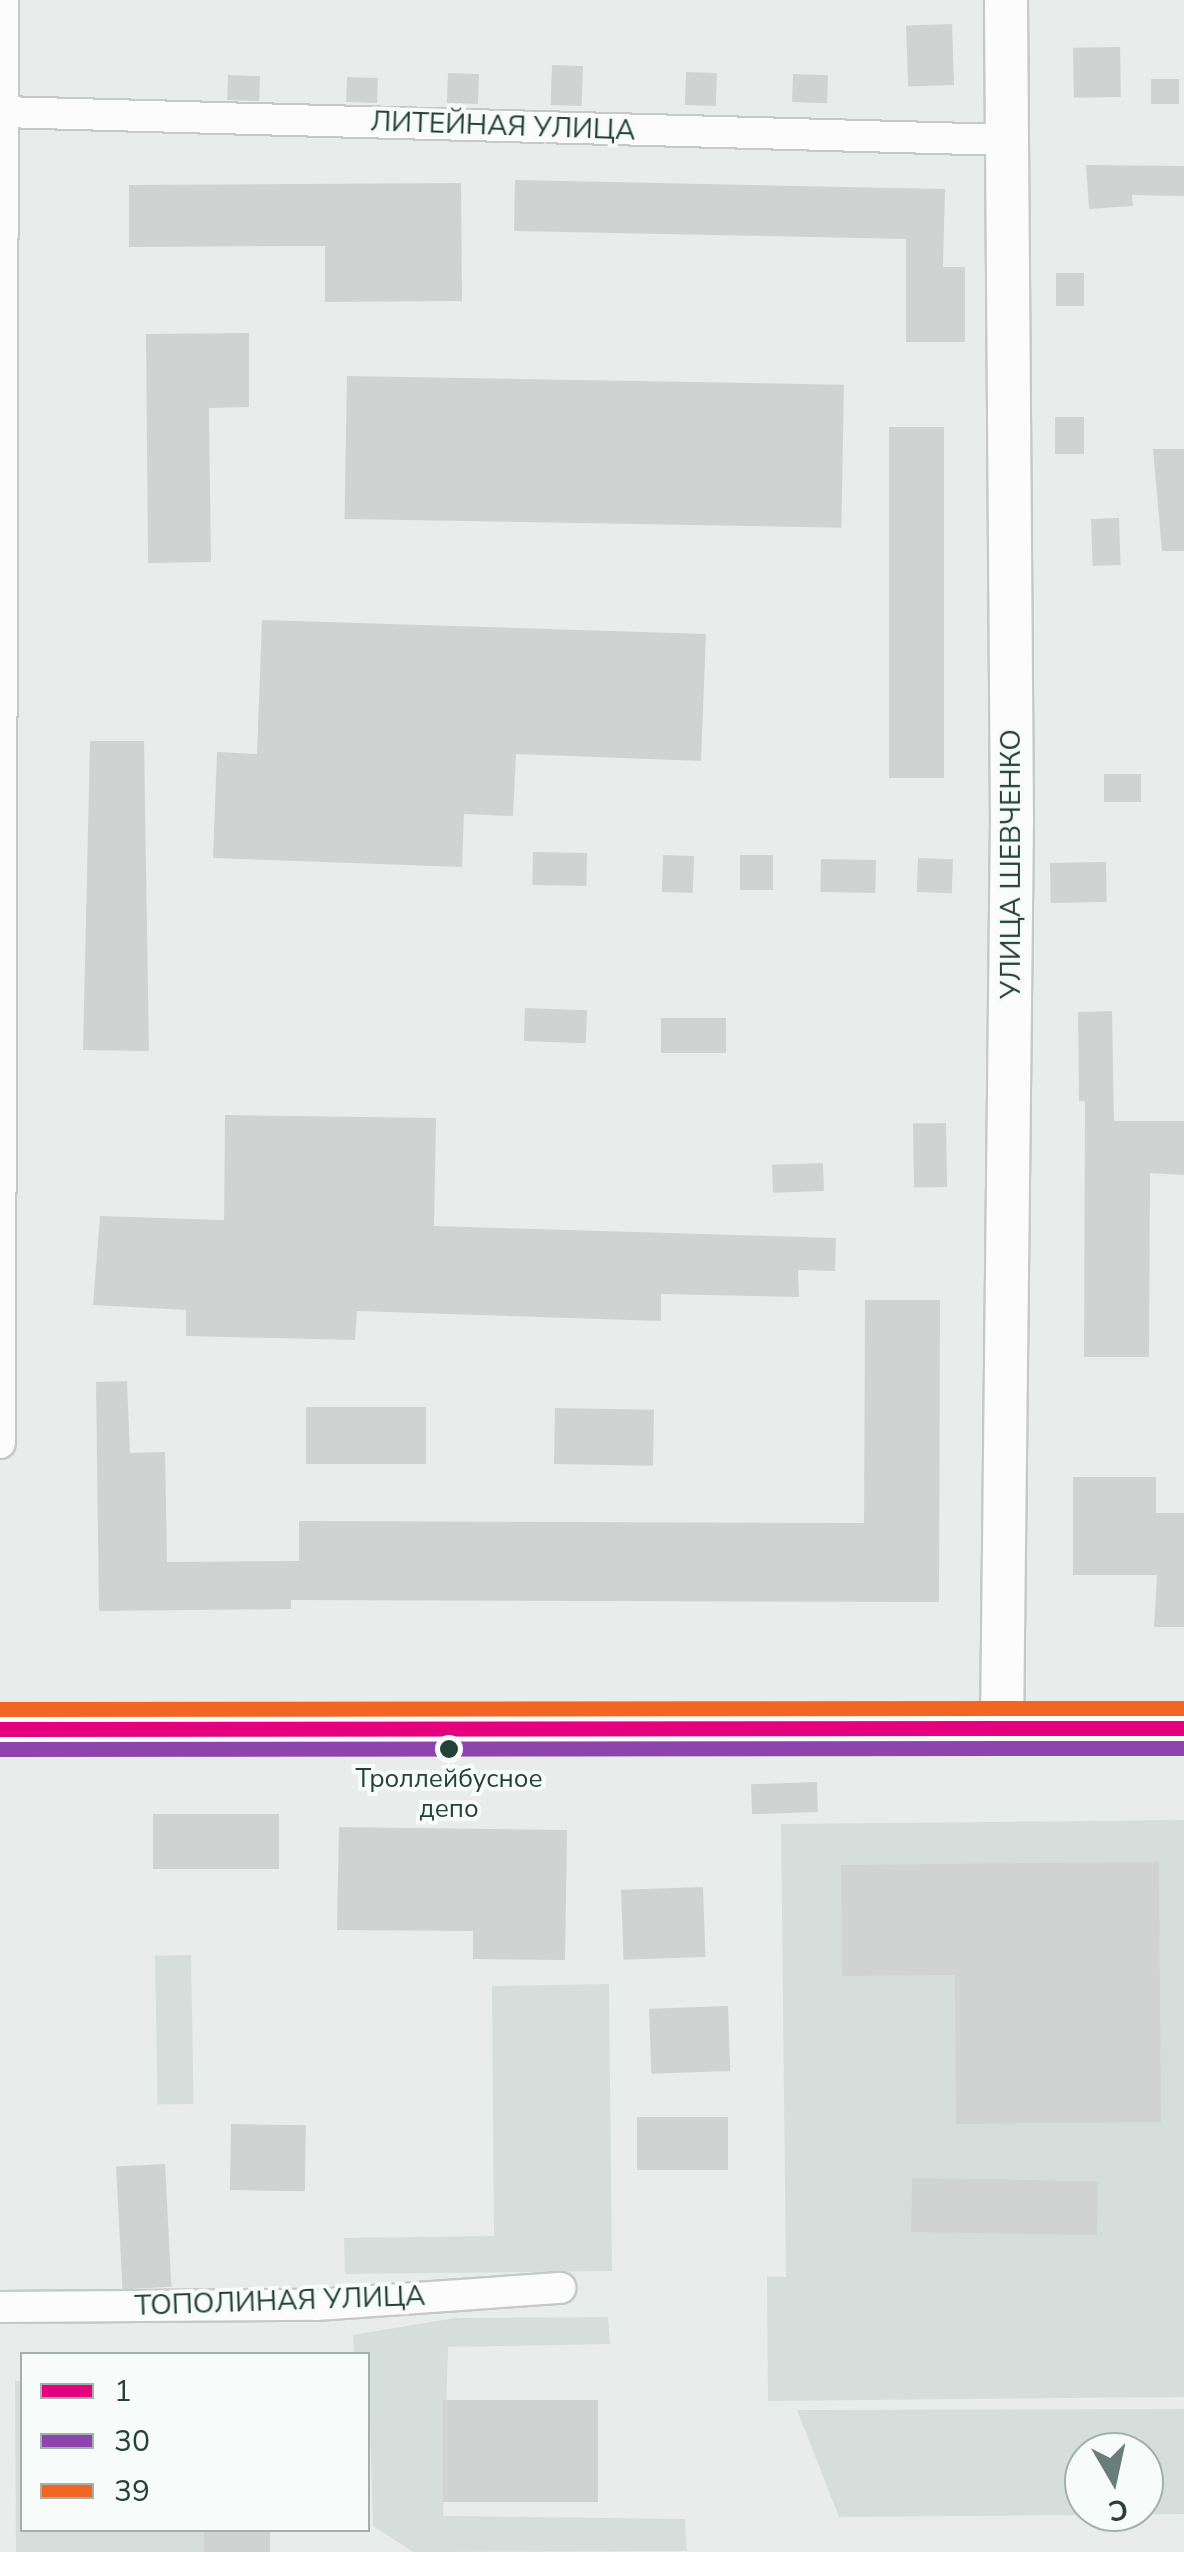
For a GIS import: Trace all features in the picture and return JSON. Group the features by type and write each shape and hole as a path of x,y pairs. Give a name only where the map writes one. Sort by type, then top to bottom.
{"street":[{"path":"0,1443 3,0"},
{"name":"УЛИЦА ШЕВЧЕНКО","path":"1002,1728 1012,821 1004,140 1006,0"},
{"name":"ЛИТЕЙНАЯ УЛИЦА","path":"3,112 1004,140"},
{"path":"0,1729 1184,1728"},
{"name":"ТОПОЛИНАЯ УЛИЦА","path":"0,2307 316,2304 560,2288"}],"shaded area":[{"path":"1184,1820 1184,2397 768,2401 767,2277 786,2277 781,1824"},
{"path":"191,1955 194,2104 158,2105 155,1956"},
{"path":"609,1984 612,2271 345,2274 344,2238 494,2236 492,1986"},
{"path":"608,2317 610,2344 448,2347 443,2516 685,2519 687,2551 413,2552 373,2526 370,2352 354,2352 353,2335 455,2318"},
{"path":"15,2381 20,2381 20,2532 204,2532 205,2552 16,2552"},
{"path":"1184,2409 1184,2514 1164,2514 1164,2432 1064,2432 1064,2515 839,2517 797,2410"}],"building":[{"path":"952,24 954,85 908,87 906,26"},
{"path":"1120,47 1121,97 1074,98 1073,48"},
{"path":"552,65 583,66 582,106 551,105"},
{"path":"686,72 717,73 716,106 685,105"},
{"path":"448,73 479,74 478,104 447,103"},
{"path":"793,74 828,75 827,103 792,102"},
{"path":"228,75 260,76 259,101 227,100"},
{"path":"347,77 378,78 377,103 346,102"},
{"path":"1151,79 1179,79 1179,104 1151,104"},
{"path":"1086,165 1184,166 1184,196 1132,195 1133,206 1089,209"},
{"path":"515,180 945,189 943,267 965,267 965,342 906,342 906,239 514,231"},
{"path":"461,183 462,301 325,302 325,246 129,247 129,185"},
{"path":"1056,273 1084,273 1084,306 1056,306"},
{"path":"249,333 249,407 209,408 211,562 148,563 146,334"},
{"path":"347,376 844,385 841,528 345,519"},
{"path":"1055,417 1084,417 1084,454 1055,454"},
{"path":"889,427 944,427 944,778 889,778"},
{"path":"1153,449 1184,449 1184,551 1162,551"},
{"path":"1119,518 1121,565 1093,566 1091,519"},
{"path":"262,620 706,634 701,761 516,754 513,816 464,814 462,867 213,858 217,752 257,754"},
{"path":"90,741 144,741 149,1051 83,1050"},
{"path":"1104,774 1141,774 1141,802 1104,802"},
{"path":"533,852 587,853 586,886 532,885"},
{"path":"663,855 694,856 693,893 662,892"},
{"path":"740,855 773,855 773,890 740,890"},
{"path":"918,858 953,859 952,893 917,892"},
{"path":"821,859 876,860 875,893 820,892"},
{"path":"1106,862 1107,902 1051,903 1050,863"},
{"path":"525,1008 587,1010 586,1043 524,1041"},
{"path":"1112,1011 1114,1121 1184,1121 1184,1175 1150,1173 1149,1357 1084,1357 1085,1101 1079,1101 1078,1012"},
{"path":"661,1018 726,1018 726,1053 661,1053"},
{"path":"225,1115 436,1118 434,1226 836,1238 835,1271 798,1270 799,1297 661,1294 661,1321 357,1311 355,1340 186,1336 186,1310 93,1305 100,1216 224,1220"},
{"path":"946,1123 947,1187 914,1188 913,1124"},
{"path":"823,1163 824,1191 773,1193 772,1165"},
{"path":"865,1300 940,1300 939,1602 291,1600 291,1609 99,1611 96,1382 127,1381 130,1453 165,1452 167,1562 299,1561 299,1521 864,1523"},
{"path":"306,1407 426,1407 426,1464 306,1464"},
{"path":"555,1408 654,1410 653,1466 554,1464"},
{"path":"1073,1477 1156,1477 1156,1513 1184,1513 1184,1627 1154,1627 1157,1575 1073,1575"},
{"path":"817,1782 818,1812 752,1814 751,1784"},
{"path":"153,1814 279,1814 279,1869 153,1869"},
{"path":"339,1827 567,1830 565,1960 473,1959 473,1931 337,1930"},
{"path":"1159,1862 1161,2122 956,2124 955,1975 842,1976 841,1865"},
{"path":"703,1887 705,1957 623,1960 621,1890"},
{"path":"728,2006 730,2071 651,2074 649,2009"},
{"path":"637,2117 728,2117 728,2170 637,2170"},
{"path":"231,2124 306,2125 305,2191 230,2190"},
{"path":"165,2164 171,2287 123,2289 116,2167"},
{"path":"912,2178 1098,2181 1097,2235 911,2232"},
{"path":"443,2400 598,2400 598,2502 443,2502"},
{"path":"204,2532 270,2532 270,2552 204,2552"}],"transit line":[{"name":"39","path":"0,1709 1184,1708"},
{"name":"1","path":"0,1729 1184,1728"},
{"name":"30","path":"0,1749 1184,1748"}],"place":[{"name":"Троллейбусное депо","path":"449,1749"}]}
